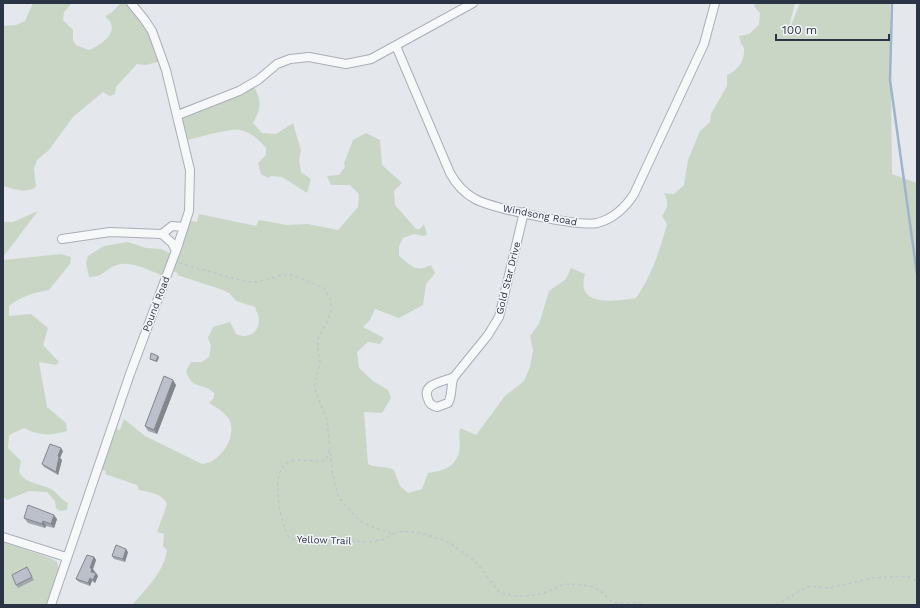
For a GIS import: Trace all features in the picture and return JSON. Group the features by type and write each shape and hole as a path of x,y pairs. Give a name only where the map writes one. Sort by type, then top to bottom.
{"street":[{"name":"Pound Road","path":"51,605 130,374 176,251 189,211 190,170 166,70 157,43 144,19 131,3"},
{"path":"178,115 238,91 258,80 277,64 290,59 309,57 340,64 359,63 371,59 473,3"},
{"name":"Windsong Road","path":"396,46 450,173 468,194 480,202 572,223 587,224 607,219 624,207 634,194 704,44 715,3"},
{"name":"Gold Star Drive","path":"454,377 488,335 499,317 504,303 524,212"},
{"path":"162,234 172,226 184,227"},
{"path":"62,239 110,232 162,234 172,243 176,251"},
{"path":"3,537 66,558"}],"path":[{"path":"172,260 188,267 242,281 255,282 284,275 292,275 314,282 328,292 331,301 331,309 329,318 317,340 320,362 314,387 327,420 332,471 339,498 359,520 370,526 393,534 403,531 421,533 449,542 476,562 500,594 532,596 548,592 562,585 570,584 600,590 613,602 640,603 644,605"},
{"name":"Yellow Trail","path":"330,447 326,460 317,462 289,462 285,464 280,473 277,490 278,508 289,538 295,540 314,539 369,542 382,540 393,534"},
{"path":"776,605 808,587 813,586 828,588 866,579 907,576 917,580"}],"green space":[{"path":"33,3 72,3 64,12 63,20 73,30 73,40 76,45 89,50 101,44 111,33 111,24 105,16 111,13 121,3 129,3 144,21 161,61 146,65 137,64 116,87 115,94 110,96 103,92 73,117 49,150 37,160 34,169 36,187 24,191 3,186 3,26 16,25 25,21"},
{"path":"755,3 795,3 787,35 800,3 890,3 892,174 917,183 917,605 132,605 154,580 165,558 167,550 163,546 164,534 157,532 167,504 159,495 139,490 137,485 105,474 106,471 99,469 112,428 120,430 124,419 145,436 202,464 215,459 226,448 229,440 231,426 229,419 223,412 209,403 214,398 214,393 195,384 186,371 191,362 202,362 209,357 211,346 208,338 213,327 230,322 236,334 244,336 255,332 259,318 255,307 236,301 229,293 223,290 177,275 178,273 170,270 165,277 140,267 120,264 100,275 89,277 86,263 88,256 104,246 128,242 146,248 161,249 174,255 188,220 197,222 199,214 256,226 259,220 287,225 308,224 338,230 358,207 359,194 350,185 331,185 327,176 339,175 345,167 344,163 353,140 366,133 380,140 382,165 402,183 394,191 395,205 416,229 420,229 424,224 427,234 424,236 414,234 403,238 399,246 399,256 417,268 431,265 435,273 426,284 423,305 399,318 375,309 370,320 363,327 384,338 380,344 368,342 357,352 359,368 373,381 388,390 391,398 382,413 364,412 368,464 394,470 400,486 408,493 422,489 428,473 447,468 457,458 460,450 460,428 476,435 505,396 524,381 530,367 533,350 530,336 539,324 549,291 566,279 571,268 585,274 584,285 586,293 591,297 608,301 636,298 647,280 655,262 667,224 662,216 667,205 667,200 664,193 674,194 684,185 688,160 700,131 710,122 711,114 727,86 727,75 737,68 742,61 744,48 741,44 739,36 749,34 759,25 760,13 754,6"},
{"path":"252,83 260,103 253,123 262,133 276,134 293,123 301,151 299,160 301,172 311,179 307,193 282,177 271,176 268,178 261,174 258,163 266,155 266,148 251,134 240,130 229,130 184,141 175,110"},
{"path":"38,211 3,257 3,222 13,222"},
{"path":"61,254 71,257 70,264 49,290 28,295 18,300 9,306 9,316 31,314 48,328 43,345 59,362 56,365 39,362 47,407 66,423 67,431 55,434 40,434 24,428 9,435 8,448 21,461 19,472 25,479 51,489 68,503 67,510 60,511 56,508 55,501 47,492 29,491 7,500 3,497 3,260"},
{"path":"3,542 50,558 57,562 59,570 47,605 3,605"}],"building":[{"path":"151,353 158,356 156,361 150,359"},
{"path":"164,376 173,380 154,430 145,426"},
{"path":"50,444 61,448 58,456 56,472 42,464"},
{"path":"28,505 54,515 51,524 43,521 42,524 24,518"},
{"path":"116,545 126,549 123,559 112,556"},
{"path":"87,555 94,557 90,568 92,568 91,572 96,573 93,580 90,578 88,583 76,579"},
{"path":"27,567 32,577 16,585 12,575"}],"waterway":[{"path":"892,3 890,80 917,274"}]}
